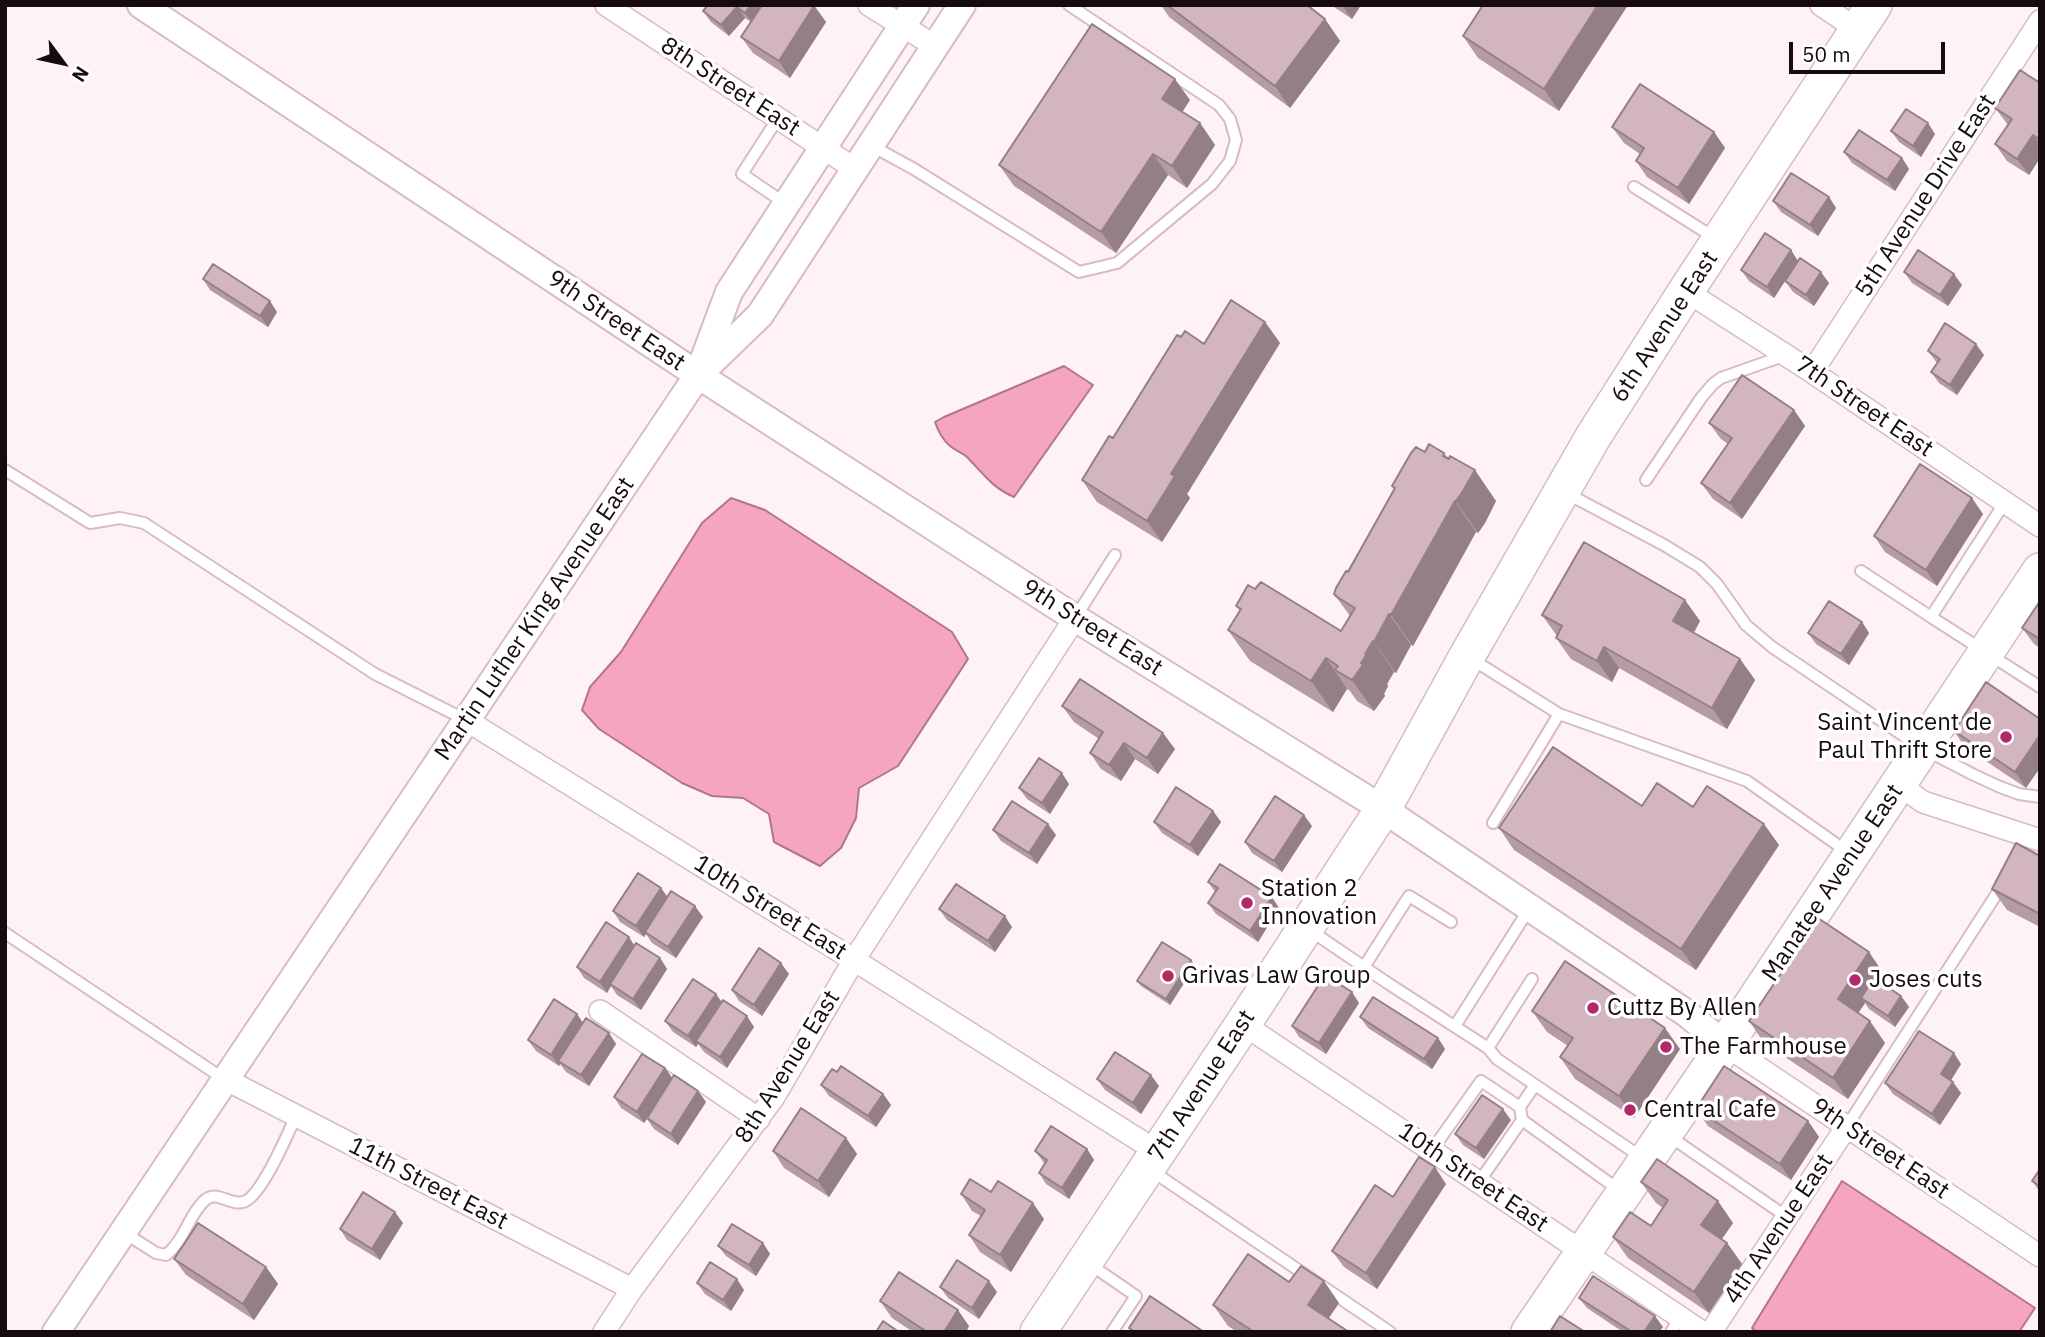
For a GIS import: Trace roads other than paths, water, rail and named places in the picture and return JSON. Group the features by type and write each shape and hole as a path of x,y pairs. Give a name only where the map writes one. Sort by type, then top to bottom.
{"main road":[{"name":"6th Avenue East","path":"1467,656 1593,437 1866,18"},
{"name":"Manatee Avenue East","path":"1529,1332 1725,1045 2040,571"},
{"name":"7th Avenue East","path":"1038,1332 1382,809 1467,656"}],"street":[{"name":"9th Street East","path":"141,5 698,375 1075,618 1382,809 1686,1013 1725,1045 2040,1256"},
{"name":"8th Street East","path":"606,5 855,169"},
{"path":"869,5 909,15 935,46"},
{"name":"Martin Luther King Avenue East","path":"56,1332 698,375 760,315 962,5"},
{"path":"1821,5 1866,18"},
{"name":"Martin Luther King Avenue East","path":"698,375 729,292 909,15"},
{"name":"5th Avenue Drive East","path":"1812,372 2040,21"},
{"name":"7th Street East","path":"1686,291 1812,372 2040,526"},
{"name":"8th Avenue East","path":"604,1332 632,1289 759,1119 854,960 1075,618"},
{"name":"10th Street East","path":"466,720 854,960 1153,1160"},
{"path":"1898,784 1923,802 2033,843"},
{"path":"600,1011 759,1119"},
{"name":"10th Street East","path":"1243,1024 1583,1252 1675,1324 1702,1332"},
{"name":"11th Street East","path":"225,1079 632,1289"},
{"name":"4th Avenue East","path":"1711,1332 1847,1126"}],"lane":[{"path":"871,145 1079,272 1117,263 1212,184 1230,161 1236,140 1230,119 1219,105 1069,5"},
{"path":"778,118 742,174 786,204"},
{"path":"1634,187 1720,242"},
{"path":"1646,480 1713,384 1721,378 1786,355"},
{"name":"10th Street East","path":"5,470 90,523 120,518 144,523 376,674 466,720"},
{"path":"1563,491 1653,538 1700,567 1717,584 1746,625 1772,647 1922,748 1991,783 2020,794 2040,797"},
{"path":"1931,617 2005,502"},
{"path":"1075,618 1115,555"},
{"path":"1861,571 2040,687"},
{"path":"1467,656 1559,714 1747,781 1851,854"},
{"path":"1493,823 1559,714"},
{"path":"1847,1126 2011,873"},
{"path":"1364,967 1409,896 1451,922"},
{"path":"1455,1026 1529,908"},
{"path":"1306,927 1488,1048 1497,1059 1535,1085 1787,1217"},
{"path":"5,933 225,1079"},
{"path":"1488,1048 1532,979"},
{"path":"1432,1150 1480,1081 1520,1107"},
{"path":"1479,1182 1522,1120 1520,1107 1535,1085"},
{"path":"123,1232 156,1253 166,1255 174,1248 203,1202 211,1196 234,1203 245,1202 254,1196 296,1116"},
{"path":"1522,1120 1623,1193"},
{"path":"1153,1160 1390,1332"},
{"path":"1086,1261 1141,1298 1112,1332"}],"place":[{"name":"Saint Vincent de Paul Thrift Store","path":"2006,737"},
{"name":"Station 2 Innovation","path":"1247,903"},
{"name":"Grivas Law Group","path":"1168,976"},
{"name":"Joses cuts","path":"1855,980"},
{"name":"Cuttz By Allen","path":"1593,1008"},
{"name":"The Farmhouse","path":"1666,1047"},
{"name":"Central Cafe","path":"1630,1110"}]}
